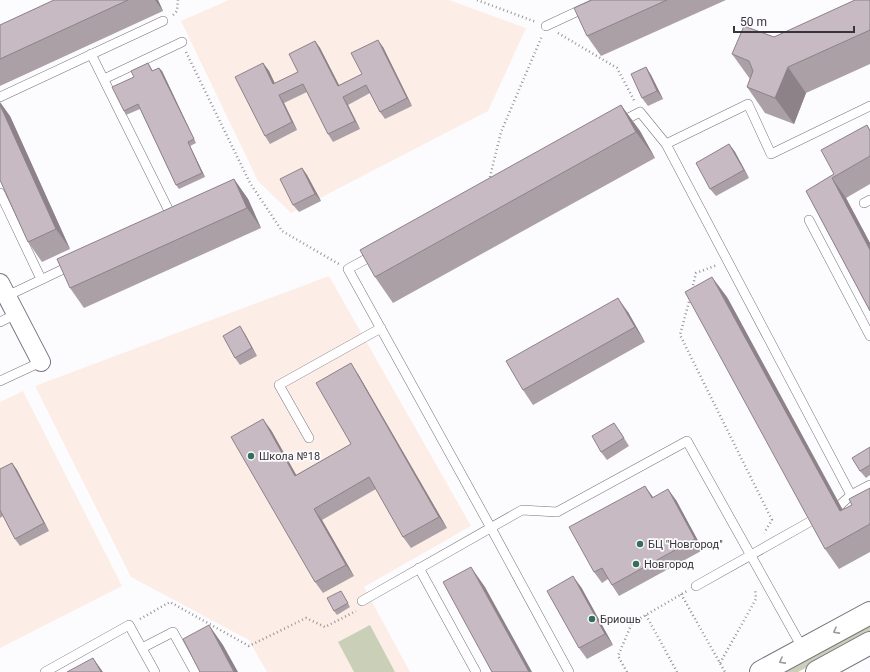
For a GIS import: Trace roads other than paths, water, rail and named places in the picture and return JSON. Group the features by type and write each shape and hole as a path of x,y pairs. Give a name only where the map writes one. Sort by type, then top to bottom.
{"main road":[{"path":"761,672 870,613"},
{"path":"817,672 870,643"}],"street":[{"path":"3,289 41,362"}],"lane":[{"path":"546,26 602,0"},
{"path":"0,96 163,21"},
{"path":"104,79 182,42"},
{"path":"91,54 172,219"},
{"path":"666,144 748,104 771,154 870,106"},
{"path":"612,127 640,112 666,144 726,261 852,495"},
{"path":"0,193 41,279"},
{"path":"809,220 870,336"},
{"path":"383,250 348,269 492,528 569,672"},
{"path":"3,289 41,279 82,260"},
{"path":"0,322 16,314"},
{"path":"309,438 279,384 381,328"},
{"path":"0,381 41,362"},
{"path":"362,601 522,510 557,512 687,441 803,649"},
{"path":"840,505 852,495 870,485"},
{"path":"696,586 813,520"},
{"path":"419,568 476,672"},
{"path":"44,672 129,625 155,672"},
{"path":"142,648 173,632 195,672"}],"place":[{"name":"Школа №18","path":"251,456"},
{"name":"БЦ \"Новгород\"","path":"640,544"},
{"name":"Новгород","path":"636,564"},
{"name":"Бриошь","path":"592,619"}]}
